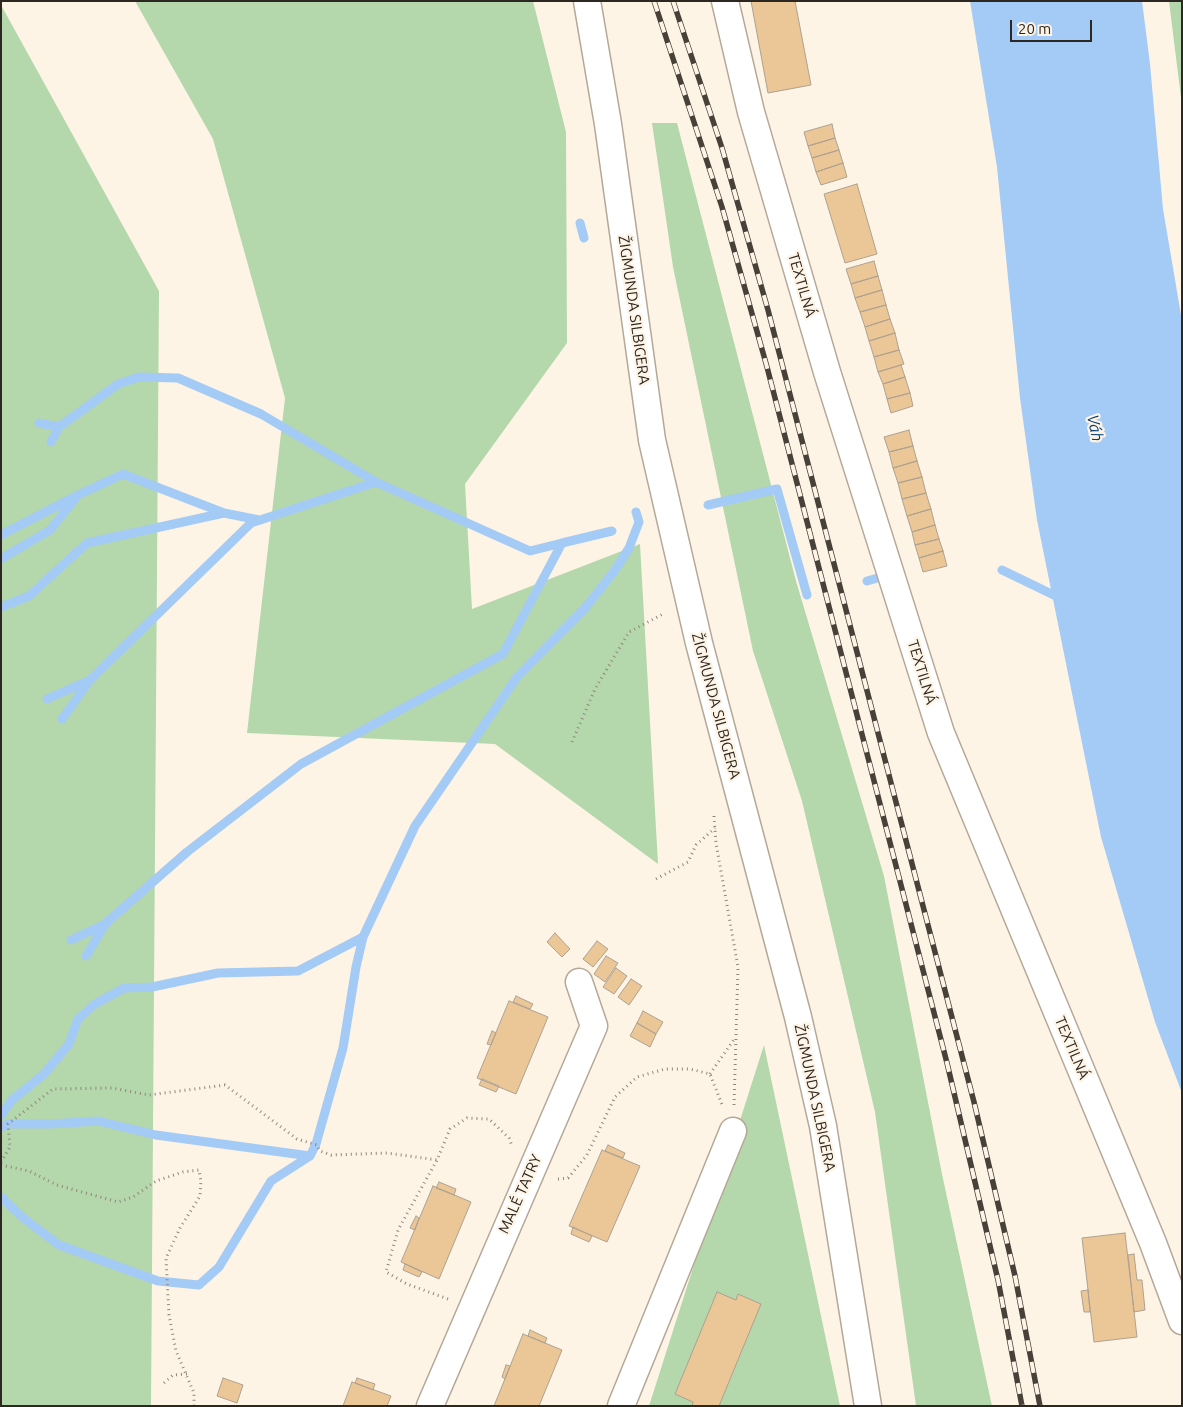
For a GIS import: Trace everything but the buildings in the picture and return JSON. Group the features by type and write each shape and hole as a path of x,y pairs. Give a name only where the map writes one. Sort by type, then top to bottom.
{"street":[{"name":"ŽIGMUNDA SILBIGERA","path":"587,1 608,124 652,440 689,600 798,1017 823,1126 868,1406"},
{"name":"TEXTILNÁ","path":"725,1 751,112 827,372 941,733 1152,1243 1182,1321"},
{"name":"MALÉ TATRY","path":"430,1406 594,1026 579,982"},
{"path":"621,1406 733,1130"}],"path":[{"path":"572,742 595,689 629,632 689,600"},
{"path":"714,808 715,828 738,967 733,1130"},
{"path":"656,879 688,862 696,845 715,828"},
{"path":"710,1074 736,1037"},
{"path":"471,1308 408,1284 386,1272 398,1230 437,1160 450,1130 467,1118 489,1119 509,1138 528,1176 550,1181 568,1178 587,1155 614,1097 637,1078 665,1069 690,1069 710,1074"},
{"path":"710,1074 733,1130"},
{"path":"194,1406 194,1394 176,1351 169,1315 166,1258 173,1241 200,1196 201,1181 199,1170 183,1172 156,1182 134,1198 118,1202 57,1185 29,1171 1,1164 10,1147 8,1124 53,1089 112,1088 149,1095 225,1085 297,1139 317,1145 320,1151 331,1154 387,1153 437,1160"},
{"path":"164,1383 172,1375 186,1374"}],"green space":[{"path":"135,1 533,1 566,132 567,343 465,484 472,609 640,544 658,864 495,744 247,733 285,398 213,139"},
{"path":"1169,1 1182,1 1182,106"},
{"path":"1,5 159,291 151,1406 1,1406"},
{"path":"652,123 677,123 796,581 884,876 942,1174 992,1406 916,1406 875,1112 802,801 753,651 673,267"},
{"path":"764,1045 840,1406 649,1406"}],"water":[{"name":"Váh","path":"970,1 1142,1 1150,64 1163,209 1182,321 1182,1093 1155,1022 1101,837 1037,520 1020,398 997,167"}],"waterway":[{"path":"580,223 584,238"},
{"path":"51,442 59,427 118,384 139,377 178,378 261,414 376,482"},
{"path":"39,423 59,427"},
{"path":"1,559 50,530 78,495 123,474 224,513"},
{"path":"62,719 90,680 251,523 376,482 530,551 562,543"},
{"path":"708,505 777,489 807,595"},
{"path":"1,535 74,497"},
{"path":"1,1127 8,1124 98,1121 156,1135 310,1156 316,1144 343,1048 356,967 363,937 415,826 517,677 586,607 615,570 629,548 639,522 636,512"},
{"path":"1,607 29,596 87,543 224,513 259,520"},
{"path":"86,956 106,923 187,852 301,764 503,654 562,543 612,531"},
{"path":"1002,570 1062,599"},
{"path":"867,581 881,577"},
{"path":"47,699 90,680"},
{"path":"71,940 105,924"},
{"path":"1,1115 12,1100 44,1074 69,1044 78,1019 95,1004 124,988 152,987 218,973 298,971 363,937"},
{"path":"1,1197 22,1217 59,1245 158,1281 199,1285 219,1267 271,1181 310,1156"}],"railway":[{"path":"654,1 722,207 767,367 947,1063 998,1280 1022,1406"},
{"path":"673,1 722,148 768,310 974,1102 1015,1276 1040,1406"}]}
